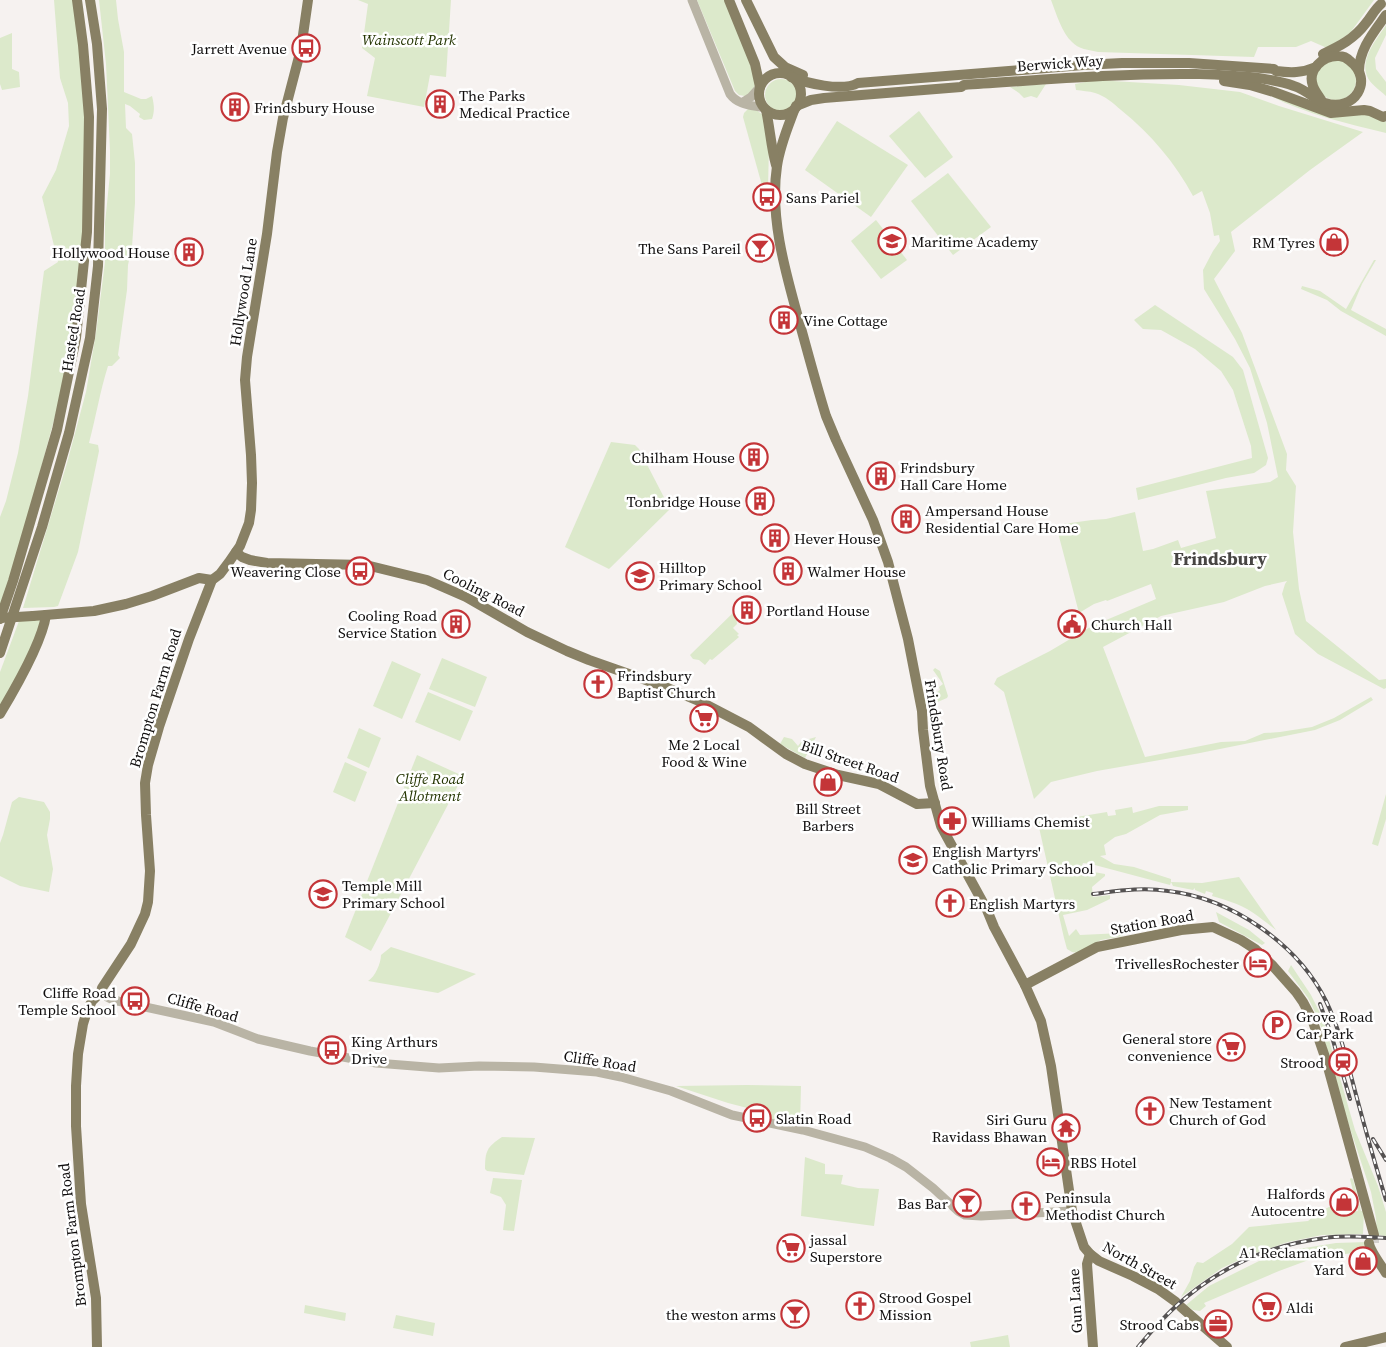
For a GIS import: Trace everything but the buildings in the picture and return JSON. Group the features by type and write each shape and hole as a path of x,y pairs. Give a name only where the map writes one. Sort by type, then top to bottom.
{"main road":[{"name":"Hasted Road","path":"0,618 57,430 76,338 88,232 89,117 77,0"},
{"name":"Hasted Road","path":"0,653 42,527 69,433 90,338 98,266 102,109 97,44 90,0"},
{"name":"Hollywood Lane","path":"212,580 220,574 236,552 245,534 251,510 251,455 245,380 248,348 267,234 277,152 283,118 301,49 308,0"},
{"path":"730,0 755,64 760,87 759,99 765,109 777,166"},
{"path":"745,0 764,54 769,62 797,84 800,90 800,98 785,131 777,166"},
{"path":"745,0 769,49 780,64 798,73 820,80 858,83"},
{"path":"1383,2 1381,8 1358,39 1348,48 1323,60 1316,67 1312,76 1312,84 1323,103 1341,105 1357,95 1361,80 1359,71 1360,57 1386,15"},
{"path":"1274,69 1290,69 1305,66 1319,56 1346,43 1360,31 1383,2"},
{"path":"1332,56 1344,57 1352,62 1359,71"},
{"name":"Berwick Way","path":"786,75 819,85 847,86 858,83 1122,63 1188,63 1274,69 1276,71 1295,73 1316,67"},
{"name":"Berwick Way","path":"796,107 811,100 824,98 1116,74 1229,75 1277,81 1297,87 1323,103"},
{"path":"1166,74 1262,88 1295,98 1331,113 1337,114 1364,110 1383,117 1386,116"},
{"path":"760,87 769,76 786,75"},
{"path":"765,109 773,114 780,115 788,113 796,107"},
{"name":"Frindsbury Road","path":"777,166 778,231 788,284 828,420 885,551 899,602 922,711 922,730 930,786 941,826 1026,985 1042,1021 1072,1211 1084,1247 1090,1254"},
{"name":"Cooling Road","path":"236,552 242,557 253,561 267,563 366,565 427,580 466,597 527,632 567,651 652,682"},
{"path":"0,618 94,611 152,596 199,578 212,580"},
{"name":"Brompton Farm Road","path":"97,1347 96,1298 81,1204 76,1126 78,1054 87,1011 131,944 145,914 150,870 145,783 148,765 189,638 212,580"},
{"path":"0,714 31,656 45,624 46,615"},
{"name":"Bill Street Road","path":"652,682 693,698 744,724 786,754 805,764 838,775 878,784 918,804 935,803"},
{"name":"Station Road","path":"1026,985 1097,947 1181,930 1213,927 1248,944 1265,957 1299,996 1316,1029 1371,1222 1371,1250 1386,1273"},
{"name":"Gun Lane","path":"1090,1254 1087,1264 1093,1347"},
{"name":"North Street","path":"1090,1254 1098,1261 1158,1289 1227,1347"},
{"path":"1345,1347 1372,1344 1386,1337"}],"street":[{"path":"692,0 729,92 735,99 746,105 765,109"},
{"path":"743,102 751,97 760,87"},
{"name":"Cliffe Road","path":"101,992 113,1000 214,1022 258,1040 310,1052 376,1063 439,1068 534,1066 598,1072 622,1077 671,1090 732,1115 803,1130 865,1147 906,1167 958,1211 965,1214 981,1216 1072,1211"}],"green space":[{"path":"54,0 75,0 86,125 86,190 80,281 61,394 23,535 0,610 0,517 18,453 28,396 44,271 58,262 42,197 56,170 69,126 68,103 60,78"},
{"path":"99,0 116,0 124,52 124,92 141,99 152,96 154,113 152,119 144,120 139,117 140,114 125,104 126,128 132,134 135,163 132,247 128,265 127,290 118,355 120,358 112,366 108,366 89,443 98,445 99,451 78,552 58,606 23,608 67,463 86,392 105,262 105,223 110,174 110,151 106,64"},
{"name":"Wainscott Park","path":"358,0 451,0 446,77 430,75 424,107 367,96 375,58 362,48 368,4"},
{"path":"697,0 726,0 754,74 755,85 753,92 745,96 739,95 735,91"},
{"path":"1051,0 1374,0 1350,33 1327,48 1311,41 1296,47 1258,47 1254,57 1098,52 1084,49 1074,44 1068,38"},
{"path":"1386,25 1386,35 1375,58 1376,69 1386,82 1386,96 1370,82 1365,69 1370,49"},
{"path":"12,33 12,69 19,72 20,87 2,90 0,84 0,38"},
{"path":"1336,60 1350,66 1356,80 1350,94 1336,100 1322,94 1316,80 1322,66"},
{"path":"781,79 787,80 792,84 796,89 796,101 792,106 787,110 781,111 775,110 770,106 766,101 765,95 766,89 770,84 775,80"},
{"path":"1096,80 1179,85 1240,92 1363,132 1310,170 1231,232 1235,251 1214,279 1242,333 1287,454 1286,470 1296,486 1293,532 1299,589 1306,621 1379,680 1386,679 1386,688 1384,689 1318,654 1295,634 1282,594 1287,581 1265,586 1224,602 1161,616 1103,647 1145,757 1221,742 1245,741 1264,733 1312,727 1334,718 1371,697 1373,700 1340,720 1315,730 1097,771 1051,782 1034,799 1004,692 994,684 997,678 1050,651 1092,626 1156,599 1151,584 1094,604 1079,613 1056,525 1106,519 1135,512 1143,551 1178,540 1181,548 1216,538 1206,491 1270,482 1278,477 1267,423 1250,368 1235,339 1204,289 1203,270 1220,241 1219,235 1214,236 1210,213 1202,191 1193,196 1162,150 1132,119 1112,102 1095,93 1076,90 1075,84"},
{"path":"1046,84 1037,98 1031,96 1024,98 1010,87"},
{"path":"1271,96 1378,117 1386,122 1386,133 1313,113"},
{"path":"748,109 755,109 763,115 769,146 768,189 763,189 743,117"},
{"path":"919,111 953,157 925,178 889,136"},
{"path":"837,121 908,165 871,217 805,170"},
{"path":"948,173 991,227 953,255 911,201"},
{"path":"876,220 907,260 881,279 851,241"},
{"path":"1374,260 1376,260 1362,284 1351,310 1386,329 1386,336 1341,311 1327,300 1301,289 1302,286 1320,291 1346,309"},
{"path":"1155,305 1233,357 1243,370 1268,458 1266,465 1254,473 1138,500 1136,488 1252,458 1251,446 1233,390 1221,371 1195,349 1161,330 1143,329 1134,320"},
{"path":"611,442 635,445 639,449 670,509 609,569 565,547"},
{"path":"738,608 740,611 736,615 737,624 733,628 739,634 737,635 739,637 705,665 699,660 693,659 690,655"},
{"path":"39,619 43,625 0,711 0,672 19,621"},
{"path":"442,658 487,677 475,707 429,689"},
{"path":"392,661 421,674 402,719 373,706"},
{"path":"935,668 940,671 948,696 928,706 924,701 940,690 939,687 943,684 933,670"},
{"path":"428,692 473,711 460,741 415,722"},
{"path":"359,728 381,738 369,768 347,758"},
{"path":"784,737 792,739 798,746 802,741 816,737 805,758 780,744"},
{"name":"Cliffe Road Allotment","path":"417,755 463,776 371,951 345,937"},
{"path":"345,762 367,772 355,802 333,792"},
{"path":"1386,794 1386,819 1378,846 1372,844"},
{"path":"19,797 44,802 50,812 47,835 53,869 49,892 20,886 0,876 0,843 12,802"},
{"path":"1159,806 1188,806 1188,810 1160,815 1126,834 1115,837 1104,845 1106,855 1100,856 1114,864 1134,867 1171,879 1170,885 1083,863 1082,866 1088,871 1105,874 1092,887 1093,897 1110,895 1110,899 1087,910 1063,915 1069,936 1076,929 1080,935 1122,933 1123,936 1101,940 1077,953 1067,949 1038,823 1041,820 1050,818 1052,821 1107,812 1108,816 1116,815 1115,810 1132,807 1133,813"},
{"path":"1239,877 1276,930 1249,910 1212,896 1213,893 1206,891 1205,894 1195,890 1195,888 1193,890 1173,886 1171,882 1202,883"},
{"path":"1216,912 1249,930 1265,943 1262,945 1219,922"},
{"path":"391,947 476,974 438,993 368,981 377,970 381,955"},
{"path":"1291,965 1311,995 1323,1019 1355,1130 1378,1186 1386,1212 1386,1236 1377,1235 1371,1192 1342,1104 1319,1020 1308,998 1288,971"},
{"path":"676,1086 801,1086 800,1126 758,1118 759,1111"},
{"path":"502,1137 535,1138 524,1175 487,1171 485,1169 488,1150"},
{"path":"805,1157 825,1164 825,1174 843,1175 841,1184 858,1188 879,1189 874,1226 801,1216"},
{"path":"493,1178 522,1180 514,1231 503,1230 506,1205 501,1197 490,1193"},
{"path":"1351,1178 1353,1179 1361,1211 1364,1211 1363,1234 1322,1235 1288,1242 1250,1255 1222,1268 1181,1297 1190,1281 1197,1262 1203,1263 1232,1244 1249,1227 1308,1221 1319,1212 1335,1204 1339,1213 1358,1211"},
{"path":"1367,1242 1369,1255 1361,1252 1314,1258 1204,1303 1206,1306 1200,1311 1193,1310 1186,1305 1209,1286 1259,1261 1298,1249 1336,1243"},
{"path":"305,1305 346,1313 345,1321 304,1313"},
{"path":"396,1315 435,1323 433,1336 393,1328"},
{"path":"1008,1335 1010,1347 971,1347 970,1342"}],"tunnel":[{"path":"1374,1235 1374,1243"}],"railway":[{"path":"1093,894 1149,889 1192,895 1215,903 1260,927 1298,961 1314,980 1326,1001 1335,1023 1386,1200"},
{"path":"1320,1004 1332,1037 1350,1099"},
{"path":"1373,1139 1386,1160"},
{"path":"1138,1347 1164,1317 1190,1294 1244,1261 1283,1246 1304,1241 1355,1236 1386,1238"}],"place":[{"name":"Jarrett Avenue","path":"306,48"},
{"name":"The Parks Medical Practice","path":"440,104"},
{"name":"Frindsbury House","path":"235,107"},
{"name":"Sans Pariel","path":"767,197"},
{"name":"Maritime Academy","path":"892,241"},
{"name":"RM Tyres","path":"1334,242"},
{"name":"The Sans Pareil","path":"760,248"},
{"name":"Hollywood House","path":"189,252"},
{"name":"Vine Cottage","path":"784,320"},
{"name":"Chilham House","path":"754,457"},
{"name":"Frindsbury Hall Care Home","path":"881,476"},
{"name":"Tonbridge House","path":"760,501"},
{"name":"Ampersand House Residential Care Home","path":"906,519"},
{"name":"Hever House","path":"775,538"},
{"name":"Weavering Close","path":"360,571"},
{"name":"Walmer House","path":"788,571"},
{"name":"Hilltop Primary School","path":"640,576"},
{"name":"Portland House","path":"747,610"},
{"name":"Cooling Road Service Station","path":"456,624"},
{"name":"Church Hall","path":"1072,624"},
{"name":"Frindsbury Baptist Church","path":"598,684"},
{"name":"Me 2 Local Food & Wine","path":"704,718"},
{"name":"Bill Street Barbers","path":"828,782"},
{"name":"Williams Chemist","path":"952,821"},
{"name":"English Martyrs' Catholic Primary School","path":"913,860"},
{"name":"Temple Mill Primary School","path":"323,894"},
{"name":"English Martyrs","path":"950,903"},
{"name":"TrivellesRochester","path":"1258,963"},
{"name":"Cliffe Road Temple School","path":"135,1001"},
{"name":"Grove Road Car Park","path":"1277,1025"},
{"name":"General store convenience","path":"1231,1047"},
{"name":"King Arthurs Drive","path":"332,1050"},
{"name":"Strood","path":"1343,1062"},
{"name":"New Testament Church of God","path":"1150,1111"},
{"name":"Slatin Road","path":"757,1118"},
{"name":"Siri Guru Ravidass Bhawan","path":"1066,1128"},
{"name":"RBS Hotel","path":"1051,1162"},
{"name":"Halfords Autocentre","path":"1344,1202"},
{"name":"Bas Bar","path":"967,1203"},
{"name":"Peninsula Methodist Church","path":"1026,1206"},
{"name":"jassal Superstore","path":"791,1248"},
{"name":"A1 Reclamation Yard","path":"1363,1261"},
{"name":"Strood Gospel Mission","path":"860,1306"},
{"name":"Aldi","path":"1267,1307"},
{"name":"the weston arms","path":"795,1314"},
{"name":"Strood Cabs","path":"1218,1324"}],"district":[{"name":"Frindsbury","path":"1220,558"}]}
